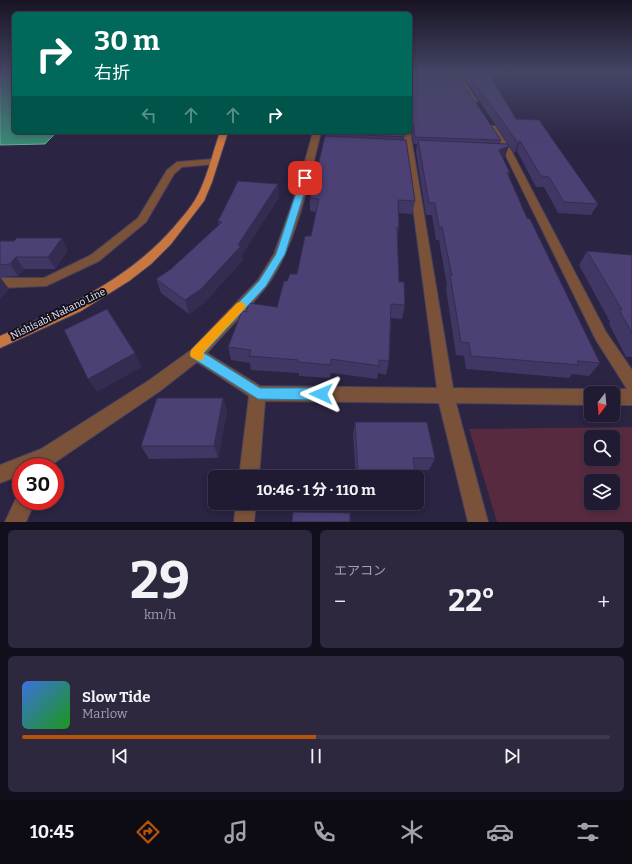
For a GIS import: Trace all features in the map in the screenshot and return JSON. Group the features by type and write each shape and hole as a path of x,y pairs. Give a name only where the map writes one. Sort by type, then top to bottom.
{"main road":[{"name":"Nishisabi Nakano Line","path":"0,342 28,330 105,292 142,265 173,236 201,198 223,134"}],"street":[{"path":"471,96 480,109"},
{"path":"488,122 601,336 632,384"},
{"path":"407,134 446,396 478,522"},
{"path":"48,458 154,386 196,354 262,283 280,254 318,139"},
{"path":"0,283 46,282 95,258 142,220 170,172 180,164 213,162"},
{"path":"196,354 258,393 584,397"},
{"path":"250,470 258,393"},
{"path":"620,397 632,397"},
{"path":"0,474 12,470"},
{"path":"15,522 21,510"},
{"path":"244,522 245,510"}],"shaded area":[{"path":"0,96 12,96 12,134 55,134 45,144 0,145"},
{"path":"632,427 632,522 497,522 469,429"}],"building":[{"path":"412,96 471,96 501,140 415,137"},
{"path":"484,96 503,96 516,119 539,120 598,204 564,202 549,177 541,176 520,141 518,143"},
{"path":"346,134 404,134 404,137"},
{"path":"325,136 406,140 415,201 398,200 399,227 397,227 399,282 404,282 405,305 391,304 389,361 379,360 379,366 331,359 331,365 298,362 298,360 249,356 251,350 228,347 242,311 246,312 249,303 277,307 284,281 287,281 290,274 297,274 305,236 311,236 319,199 310,198"},
{"path":"418,140 508,144 509,146 499,150 510,173 507,172 527,218 530,219 600,363 577,361 579,365 471,356 469,343 461,342 450,275 452,276 442,227 439,227 435,203 429,203"},
{"path":"238,181 278,184 238,245 241,246 201,289 185,300 156,279 171,269 222,222 218,221"},
{"path":"17,238 62,238 48,257 16,257 10,264 0,265 0,241 14,241"},
{"path":"587,251 632,255 632,333 619,310 622,310"},
{"path":"107,309 135,353 88,379 64,330"},
{"path":"157,398 223,398 214,446 141,446"},
{"path":"355,422 427,422 435,458 413,458 415,470 358,470"},
{"path":"293,512 350,513 350,522 292,522"}],"slow traffic":[{"path":"199,356 196,354 241,306"}],"route":[{"path":"305,178 280,254 268,274 262,283 196,354 258,393 321,394"}]}
